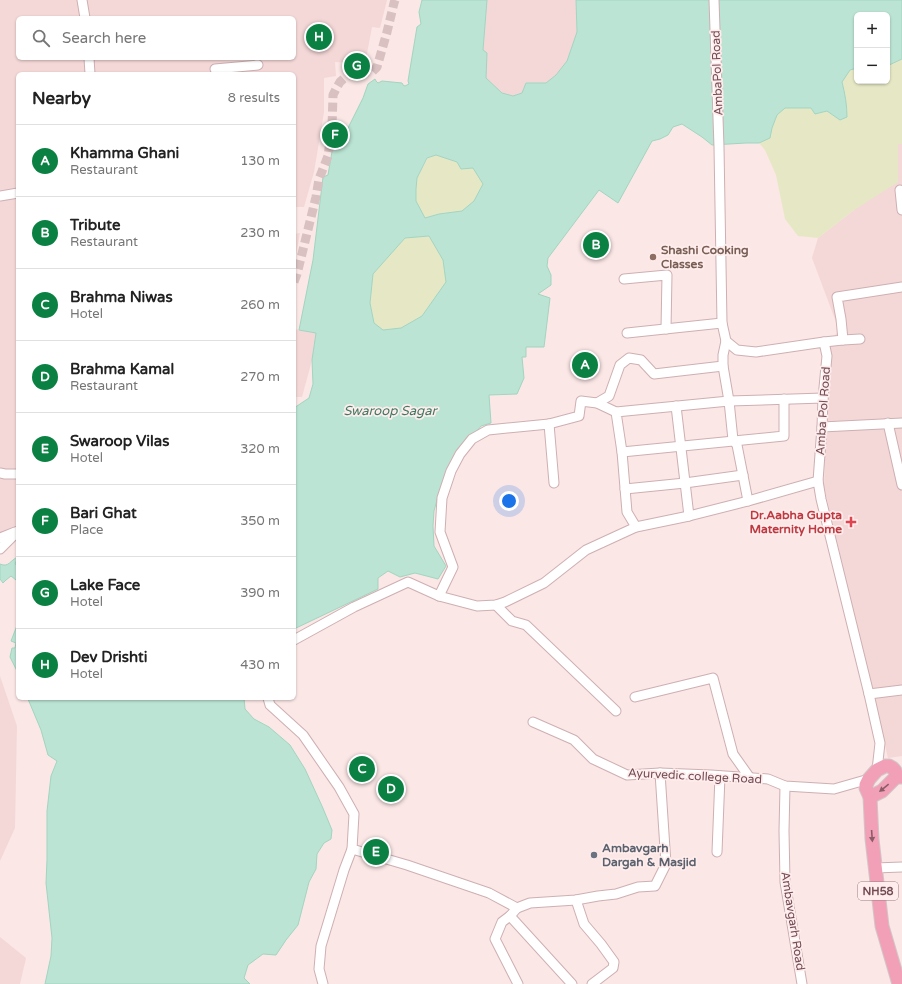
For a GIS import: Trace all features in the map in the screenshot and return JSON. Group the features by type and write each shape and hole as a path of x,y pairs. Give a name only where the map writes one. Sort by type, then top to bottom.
{"highway":[{"path":"870,797 882,791 889,772"},
{"name":"NH58","path":"889,772 866,785 866,788 870,797 872,839 882,926 899,984"}],"street":[{"path":"82,0 85,16"},
{"name":"AmbaPol Road","path":"714,0 719,147 722,323"},
{"path":"89,60 90,72"},
{"path":"215,69 258,65"},
{"path":"900,190 902,210"},
{"path":"0,196 16,193"},
{"path":"624,280 668,275 666,329"},
{"path":"843,340 837,297 902,287"},
{"path":"627,333 722,323 726,341 723,355 723,366 729,401 733,440 737,445 748,501"},
{"path":"726,341 737,350 756,352 824,342 860,339"},
{"name":"Amba Pol Road","path":"824,342 827,356 818,481 880,743 889,772"},
{"path":"597,403 609,396 620,365 629,358 641,360 654,374 723,366"},
{"path":"439,596 453,567 440,532 442,498 451,471 460,454 472,440 488,430 549,424 579,416 581,401 597,403 616,412 729,401 823,398"},
{"path":"622,452 784,436 784,399"},
{"path":"676,406 689,516"},
{"path":"616,412 622,452 627,512 636,527"},
{"path":"822,427 902,423"},
{"path":"549,424 554,483"},
{"path":"888,424 902,485"},
{"path":"0,473 16,474"},
{"path":"625,490 743,475"},
{"path":"296,639 354,607 408,582 439,596 477,606 496,605 544,583 586,550 636,527 689,516 818,481"},
{"path":"0,538 16,532"},
{"path":"0,549 16,533"},
{"path":"496,605 512,621 526,625 616,711"},
{"path":"635,697 713,678 733,754 750,778"},
{"path":"869,694 902,690"},
{"path":"269,700 270,705 303,735 339,787 354,814 352,849 344,870 322,946 319,969 323,984"},
{"name":"Ayurvedic college Road","path":"533,722 574,740 593,759 628,775 660,773 768,779 784,786 834,789 889,772"},
{"path":"518,984 495,939 502,922 517,908 530,903 576,900 616,894 638,887 655,886 666,864 660,773"},
{"path":"717,852 720,776"},
{"name":"Ambavgarh Road","path":"784,786 785,882 802,984"},
{"path":"352,849 407,865 489,892 517,908"},
{"path":"875,868 902,867"},
{"path":"576,900 584,924 614,962 613,968 592,984"},
{"path":"510,916 572,984"}],"shaded area":[{"path":"0,0 387,0 380,28 372,27 365,64 335,62 336,76 324,78 324,112 314,172 304,207 296,207 296,72 16,72 16,536 0,545"},
{"path":"487,0 576,0 577,32 567,61 556,75 546,83 526,83 522,93 513,96 502,93 486,78 486,66 483,50"},
{"path":"902,59 902,144 898,144 898,182 854,210 818,238 798,236 785,219 776,175 765,150 759,143 770,138 777,115 785,108 811,108 815,114 827,111 840,120 845,95 842,82 850,70 854,69 854,84 890,84 890,65"},
{"path":"898,144 902,144 902,756 888,758 824,487 828,345 839,330 812,258 818,238 854,210"},
{"path":"436,155 473,168 483,184 474,201 462,212 439,214 425,218 416,201 417,178 428,158"},
{"path":"300,233 296,256 296,234"},
{"path":"429,236 443,260 446,282 422,316 401,328 383,330 374,323 370,303 373,274 405,238"},
{"path":"296,329 316,333 312,360 302,397 296,397"},
{"path":"0,676 17,726 15,828 0,861"},
{"path":"0,937 26,958 20,984 0,984"}],"water":[{"name":"Swaroop Sagar","path":"422,0 487,0 483,50 487,53 486,78 502,93 513,96 522,93 526,83 546,83 556,75 567,61 577,32 576,0 902,0 902,59 890,65 890,12 854,12 854,69 850,70 842,82 846,100 847,117 840,120 827,111 815,114 811,108 785,108 777,115 770,138 759,143 712,145 682,124 673,127 668,135 652,141 618,203 599,190 548,258 547,266 551,275 551,285 538,294 550,298 544,347 526,347 526,357 522,357 524,378 517,394 489,395 491,423 481,426 455,459 438,496 434,511 434,546 446,566 438,579 415,573 400,577 388,571 378,578 378,589 296,628 296,407 309,398 313,384 312,360 316,333 299,330 313,260 323,177 328,175 334,140 347,130 363,98 368,84 375,79 378,83 382,81 402,83 405,86 409,84 408,81 417,27 421,24 419,12","holes":["436,155 457,162 461,169 473,168 483,184 474,201 462,211 439,214 425,218 416,201 416,189 417,178 427,158","429,236 443,260 446,282 422,316 401,328 383,330 374,323 370,303 373,274 405,238"]},
{"path":"15,558 16,580 11,576 3,583 0,579 0,564 8,564"},
{"path":"16,628 16,643 11,641"},
{"path":"16,643 16,669 10,657 12,648 15,648"},
{"path":"28,700 244,700 245,709 254,719 269,727 290,745 305,769 322,806 332,830 331,839 324,843 317,854 316,869 309,882 298,925 276,955 263,954 248,965 244,978 250,984 45,984 51,956 52,938 46,883 47,811 51,776 57,761 48,755 41,730"}],"tunnel":[{"path":"296,277 316,197 319,179 328,156 332,127 333,95 340,82 348,75 356,72 372,72 377,67 395,0"}],"place":[{"name":"Dev Drishti","path":"319,37"},
{"name":"Lake Face","path":"357,66"},
{"name":"Bari Ghat","path":"335,135"},
{"name":"Tribute","path":"596,245"},
{"name":"Shashi Cooking Classes","path":"653,257"},
{"name":"Khamma Ghani","path":"585,365"},
{"name":"Dr.Aabha Gupta Maternity Home","path":"851,522"},
{"name":"Brahma Niwas","path":"362,769"},
{"name":"Brahma Kamal","path":"391,789"},
{"name":"Swaroop Vilas","path":"376,852"},
{"name":"Ambavgarh Dargah & Masjid","path":"594,855"}]}
